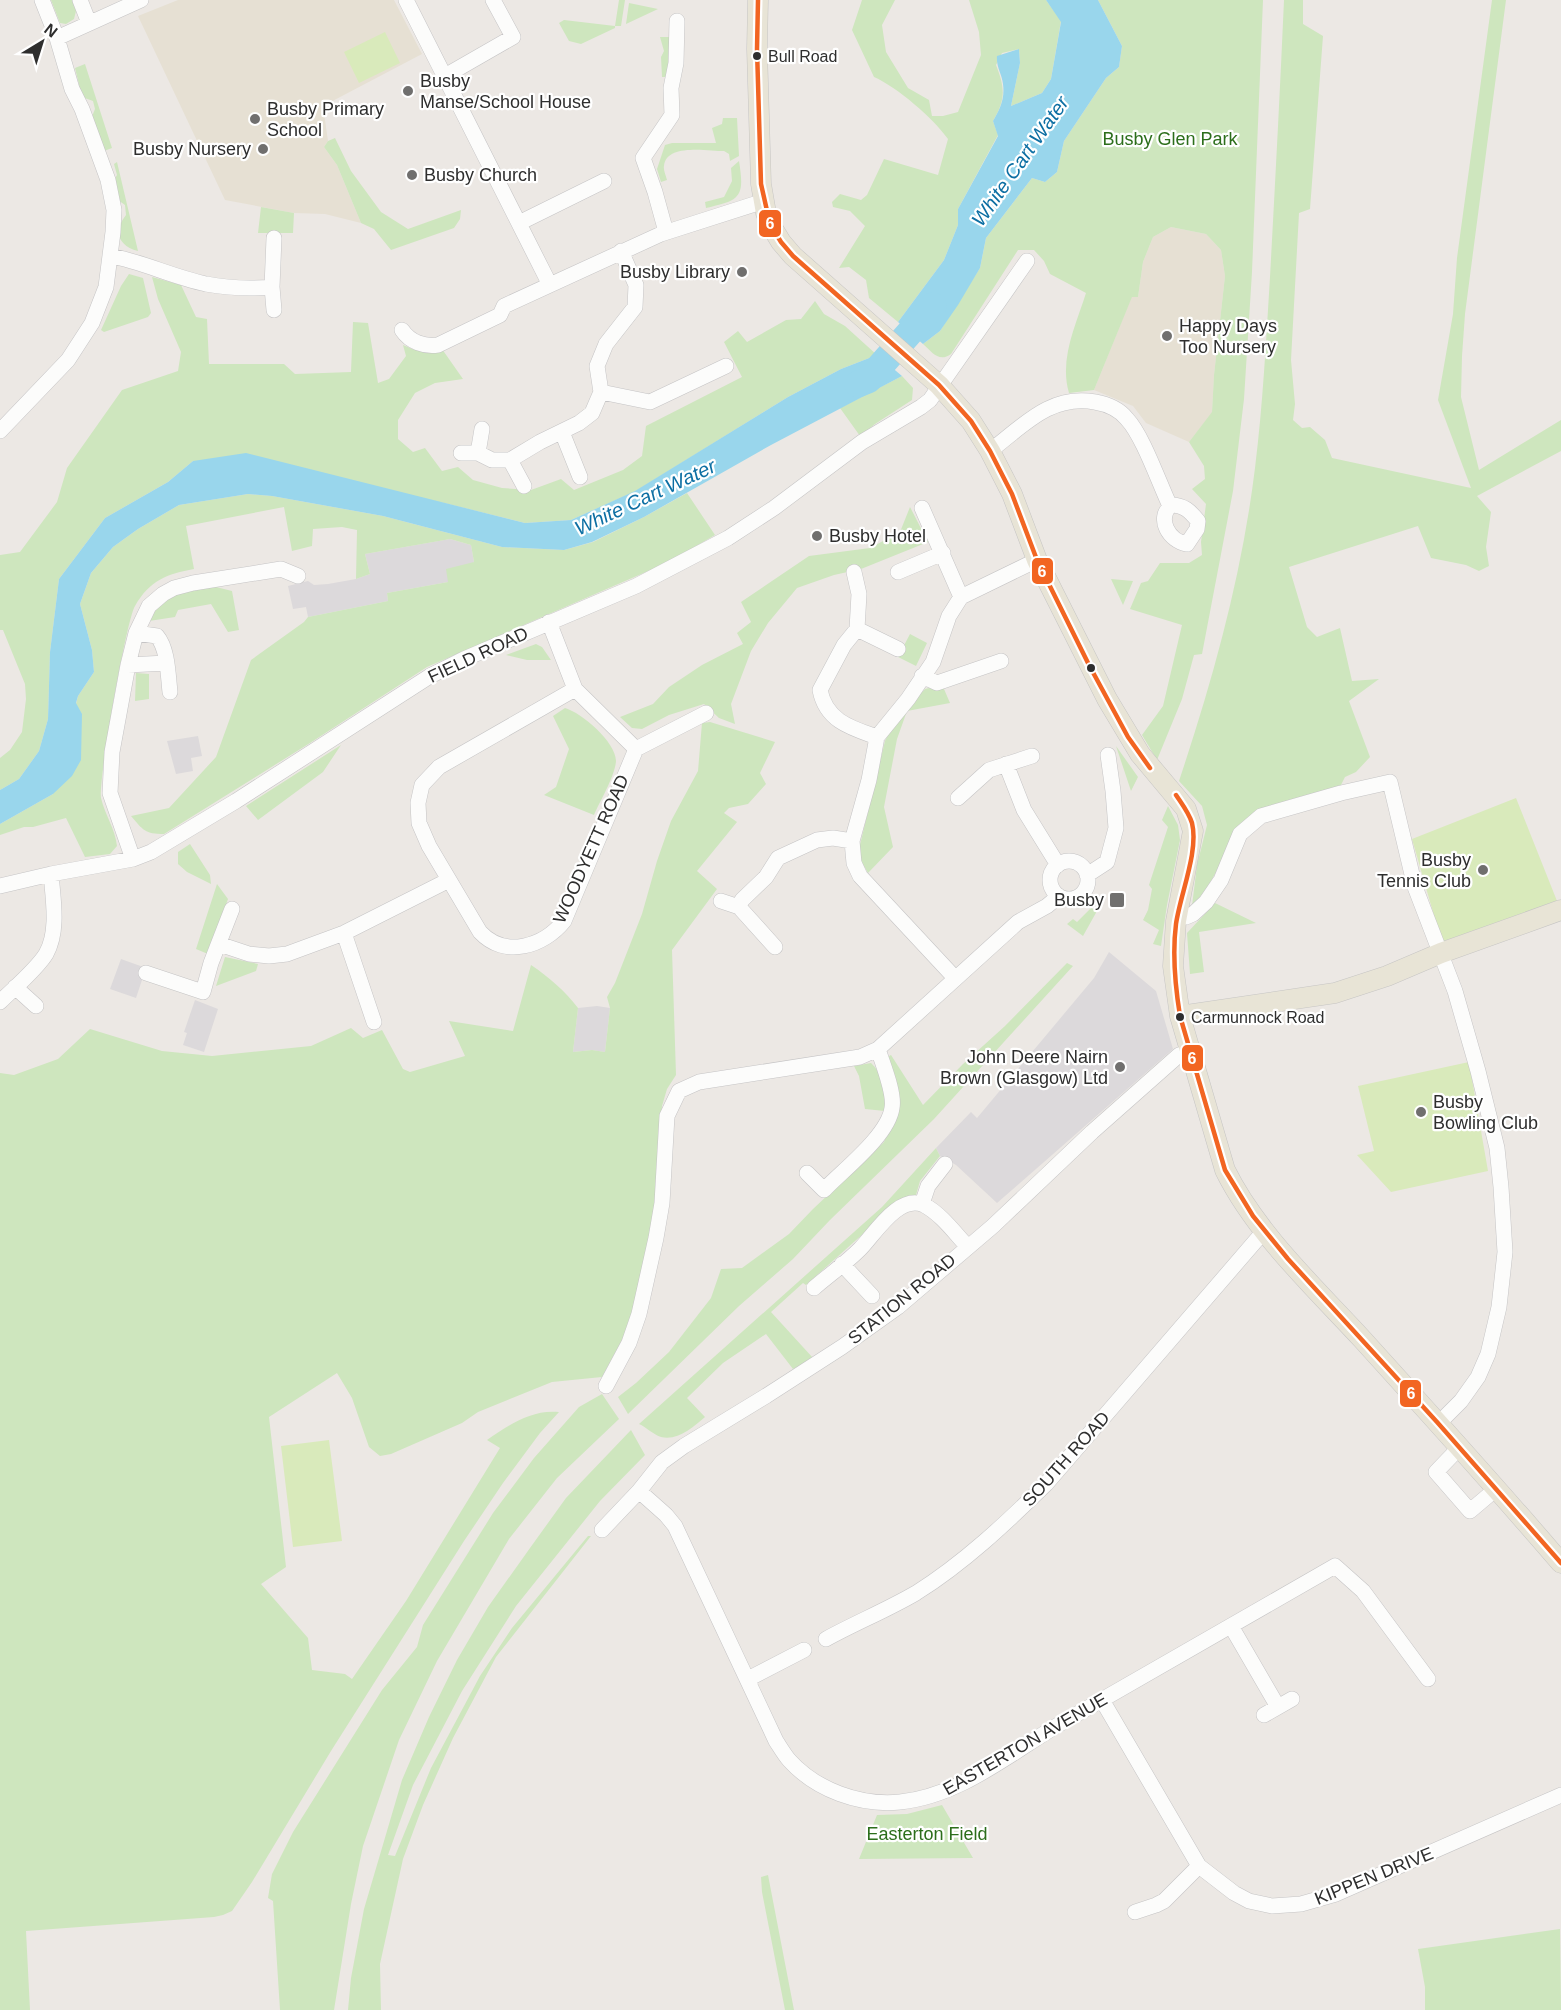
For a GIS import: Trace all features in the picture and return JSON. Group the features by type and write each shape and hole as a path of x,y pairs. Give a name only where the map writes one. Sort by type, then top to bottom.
{"main road":[{"path":"758,0 759,164 770,224 781,243 793,256 939,385 971,421 990,451 1012,494 1037,560 1128,737 1150,768 1186,809 1193,831 1177,915 1173,966 1180,1016 1225,1170 1234,1189 1300,1272 1439,1424 1561,1563"},
{"path":"1180,1016 1335,993 1387,976 1441,953 1561,910"}],"street":[{"path":"0,431 68,360 81,340 100,304 106,286 111,256 114,210 108,180 82,109 72,89 57,38 42,0"},
{"path":"80,0 88,23"},
{"path":"57,38 141,0"},
{"path":"406,0 549,283"},
{"path":"445,76 513,37 493,0"},
{"path":"666,232 643,158 672,115 671,88 676,63 677,21"},
{"path":"519,223 604,182"},
{"path":"402,330 408,338 428,346 438,345 500,315 504,306 621,251 666,232 764,201"},
{"path":"274,238 272,287 274,309"},
{"path":"461,453 478,453 492,460 510,460 579,423 592,413 601,392 597,366 606,344 635,307 636,285 621,251"},
{"path":"111,256 204,284 251,289 272,287"},
{"name":"FIELD ROAD","path":"0,886 133,859 170,842 430,676 549,622 636,586 728,538 774,508 862,442 930,400 1027,261"},
{"path":"601,392 650,402 726,366"},
{"path":"990,451 1035,416 1063,402 1082,400 1115,408 1132,425 1170,506"},
{"path":"478,453 482,429"},
{"path":"562,432 580,477"},
{"path":"510,460 524,486"},
{"path":"922,508 961,597"},
{"path":"898,572 943,553"},
{"path":"955,978 860,876 854,863 852,841 869,780 877,737 908,699 933,662 949,616 961,597 1037,560"},
{"path":"133,859 110,793 112,752 136,633 149,606 174,588 281,569 298,576"},
{"path":"854,572 859,594 857,629 844,645 820,690 825,708 841,722 877,737"},
{"path":"549,622 575,688 636,749 705,713"},
{"path":"857,629 898,650"},
{"path":"136,633 157,636 160,640 170,692"},
{"path":"922,676 937,682 1001,661"},
{"path":"128,665 166,663"},
{"name":"WOODYETT ROAD","path":"575,688 439,767 422,785 418,803 419,823 429,846 449,880 480,932 488,940 500,945 525,945 544,939 564,921 636,749"},
{"path":"1087,875 1107,862 1116,828 1108,754"},
{"path":"958,798 989,770 1032,756"},
{"path":"1006,764 1024,810 1058,865"},
{"path":"1177,915 1186,917 1193,914 1206,902 1221,880 1240,834 1261,816 1341,793 1390,782 1415,887 1455,991 1497,1148 1505,1252 1499,1307 1488,1354 1478,1377 1461,1401 1439,1424"},
{"path":"739,907 742,900 766,877 778,858 817,840 833,838 852,841"},
{"path":"1069,861 1080,865 1087,875 1085,890 1080,895 1073,898 1059,896 1051,887 1051,875 1058,865 1069,861"},
{"path":"0,1002 45,955 51,942 54,917 51,874"},
{"path":"219,944 249,954 269,956 287,954 344,933 449,880"},
{"path":"606,1386 629,1343 639,1314 662,1203 667,1116 680,1091 699,1082 860,1057 878,1049 1018,922 1047,906 1059,896"},
{"path":"721,901 739,907 776,947"},
{"path":"146,973 202,992 232,909"},
{"path":"344,933 374,1022"},
{"path":"15,987 36,1006"},
{"path":"807,1173 824,1190 867,1150 889,1120 893,1107 878,1049"},
{"name":"STATION ROAD","path":"602,1530 669,1457 842,1347 898,1307 993,1226 1179,1055 1190,1052"},
{"path":"922,1204 928,1186 945,1164"},
{"path":"814,1288 861,1248 891,1214 911,1203 922,1204 937,1214 967,1246"},
{"name":"SOUTH ROAD","path":"826,1639 916,1593 963,1559 1014,1515 1046,1484 1265,1230"},
{"path":"842,1264 872,1296"},
{"path":"1459,1448 1436,1472 1470,1511 1496,1490"},
{"name":"EASTERTON AVENUE","path":"639,1491 675,1526 776,1741 789,1760 823,1787 843,1796 880,1803 922,1799 942,1793 1335,1566 1364,1591 1428,1679"},
{"path":"1231,1626 1278,1707"},
{"path":"748,1679 804,1650"},
{"path":"1264,1715 1292,1699"},
{"name":"KIPPEN DRIVE","path":"1102,1700 1199,1866 1222,1885 1249,1901 1272,1906 1301,1904 1336,1894 1561,1795"},
{"path":"1135,1912 1164,1900 1199,1866"}],"shaded area":[{"name":"Busby Primary School","path":"178,0 394,0 422,54 323,106 328,141 324,147 337,165 361,223 325,214 294,213 225,200 138,16"},
{"name":"Happy Days Too Nursery","path":"1171,227 1206,234 1221,250 1225,276 1212,413 1189,442 1146,423 1133,406 1094,390 1132,296 1138,297 1143,262 1153,237"},
{"path":"450,539 471,545 474,562 448,582 387,593 388,601 308,617 306,607 293,609 288,586 308,581 314,585 356,579 370,574 365,554"},
{"path":"198,736 202,756 191,758 193,771 176,774 167,741"},
{"path":"1109,952 1156,991 1173,1049 997,1203 956,1165 940,1156 936,1148 971,1112 977,1118 1094,978"},
{"path":"121,959 146,968 136,998 110,989"},
{"path":"195,1000 218,1009 204,1052 183,1045 187,1033 184,1032"},
{"path":"597,1006 610,1008 605,1052 592,1050 573,1052 578,1008"}],"green space":[{"path":"51,0 72,0 76,11 74,19 66,24 60,23"},
{"path":"619,0 625,0 621,26 615,26"},
{"path":"862,0 895,0 882,25 886,52 908,88 929,100 932,116 958,112 981,55 979,32 969,0 1046,0 1061,21 1051,79 1042,93 1011,106 1020,63 1019,49 1002,53 996,65 1003,93 993,121 998,135 958,209 958,225 944,260 898,322 869,298 866,280 849,267 839,268 865,226 850,211 833,207 832,202 840,194 861,200 867,195 884,159 938,175 948,139 914,104 874,77 852,30"},
{"name":"Busby Glen Park","path":"1098,0 1263,0 1252,272 1244,399 1233,491 1202,654 1194,655 1182,699 1157,760 1142,735 1163,706 1182,625 1130,609 1141,583 1148,581 1160,563 1189,563 1202,555 1201,542 1206,504 1192,489 1205,479 1204,466 1189,442 1212,412 1225,276 1221,250 1206,234 1171,227 1153,237 1143,262 1138,297 1132,297 1094,390 1069,393 1066,380 1067,355 1086,293 1050,274 1044,261 1034,250 1018,250 951,354 939,357 923,344 940,331 980,268 986,238 1032,178 1045,182 1057,172 1064,141 1106,78 1119,67 1122,46"},
{"path":"1284,0 1303,0 1303,24 1323,36 1310,209 1299,213 1291,360 1295,404 1293,420 1302,428 1310,427 1325,440 1332,458 1471,488 1438,400 1453,314 1457,258 1492,0 1506,0 1465,314 1461,397 1479,470 1561,420 1561,451 1477,496 1491,512 1486,547 1489,566 1479,571 1466,565 1431,558 1418,526 1289,567 1307,627 1317,637 1340,628 1352,681 1379,679 1349,701 1370,757 1356,772 1345,777 1341,785 1270,807 1245,821 1236,830 1207,887 1192,906 1197,865 1207,825 1202,806 1179,781 1225,626 1242,548 1255,468 1267,325"},
{"path":"629,3 658,9 626,24"},
{"path":"564,20 615,26 581,44 569,41 559,23"},
{"path":"385,32 400,63 359,83 344,52"},
{"path":"660,37 672,37 668,75 665,77 662,77 661,57 664,51"},
{"path":"85,64 112,148 104,151 91,119 95,109 93,101 82,97 75,68"},
{"path":"723,118 737,118 739,156 730,161 729,154 724,151 680,151 666,159 664,167 667,180 661,182 657,169 665,145 716,143 712,128 722,124"},
{"path":"335,138 351,171 381,212 408,229 461,210 460,219 454,228 391,250 374,229 361,223 337,165 324,147 328,141"},
{"path":"739,161 741,183 738,195 726,202 706,208 705,202 724,197 732,181 731,168"},
{"path":"117,162 138,251 126,246 120,237 120,227 126,215 125,205 118,200 113,182 117,175 114,164"},
{"path":"261,207 294,213 293,233 258,233"},
{"path":"129,274 143,278 151,313 148,317 104,332 101,330"},
{"path":"152,277 181,285 196,317 207,319 209,364 284,364 295,374 351,372 353,322 368,323 378,383 389,379 406,356 403,345 415,350 442,349 463,379 435,383 415,393 398,420 398,439 413,452 425,448 442,471 458,467 473,480 502,488 531,490 561,479 574,490 623,470 642,456 646,426 742,377 724,342 738,331 747,342 786,320 801,319 815,301 824,314 845,326 877,355 841,369 788,397 636,491 571,520 525,523 444,503 193,461 168,482 105,518 59,579 50,652 48,719 39,751 19,779 0,790 0,758 10,750 22,732 26,699 25,684 3,630 0,630 0,555 20,552 57,502 67,468 122,390 178,371 181,352 158,299"},
{"path":"902,376 913,388 912,400 860,436 840,408"},
{"path":"687,493 715,535 669,562 427,667 164,834 158,834 145,830 131,816 169,808 216,757 251,660 308,617 388,601 387,593 448,582 446,569 474,562 471,545 450,539 365,554 370,574 356,579 357,530 342,527 313,529 312,546 292,551 284,507 186,526 194,569 167,576 147,590 135,606 125,640 101,786 101,798 117,846 110,854 85,857 66,818 0,835 0,824 53,794 78,696 94,672 92,650 80,604 91,573 113,547 179,505 248,494 272,496 383,516 502,547 564,550 593,542"},
{"path":"910,507 928,542 861,569 834,575 797,588 768,623 751,651 731,704 735,724 719,718 704,704 669,715 642,729 632,728 620,717 653,704 669,687 702,665 743,644 737,633 751,622 741,602 809,556 870,548 900,532"},
{"path":"1111,579 1133,581 1123,605"},
{"path":"212,586 232,591 239,630 228,632 211,604 178,610 175,617 149,621 159,604 166,599 184,592"},
{"path":"910,634 927,643 916,666 898,657"},
{"path":"536,644 542,647 551,660 527,660 506,655"},
{"path":"136,673 149,674 149,699 135,701"},
{"path":"925,689 944,689 950,703 907,711 897,739 884,807 893,847 868,873 861,861 859,849 885,741 903,714"},
{"path":"565,708 597,729 615,753 613,774 594,815 544,795 556,787 569,749 553,716"},
{"path":"710,722 775,742 760,773 766,784 748,804 729,808 724,813 737,822 697,871 717,889 672,950 676,1075 667,1089 662,1106 654,1220 629,1327 602,1377 552,1382 478,1412 462,1423 391,1454 380,1456 369,1447 352,1398 337,1373 269,1417 286,1567 261,1584 308,1638 312,1670 345,1674 352,1679 406,1601 500,1448 487,1440 530,1416 559,1412 540,1433 503,1483 464,1541 232,1911 214,1917 26,1931 30,2010 0,2010 0,1073 14,1075 58,1059 90,1029 162,1051 212,1056 311,1046 351,1028 363,1038 382,1030 403,1069 410,1072 465,1056 449,1021 513,1031 531,965 544,974 578,1008 573,1052 592,1050 605,1052 610,1008 607,997 615,983 642,914 671,821 698,771 702,723"},
{"path":"341,745 323,772 258,820 246,806"},
{"path":"1116,746 1138,777 1131,791"},
{"name":"Busby Tennis Club","path":"1516,798 1557,901 1445,944 1441,940 1412,839"},
{"path":"1168,806 1178,825 1180,840 1161,946 1153,944 1159,930 1143,920 1148,910 1152,889 1149,885 1168,827 1162,820"},
{"path":"190,844 210,875 211,884 187,872 178,864 178,852"},
{"path":"217,884 228,899 208,954 196,949"},
{"path":"1215,903 1256,923 1199,932 1204,972 1190,974 1187,933"},
{"path":"1091,908 1097,911 1083,936 1067,924 1073,919 1077,922"},
{"path":"225,957 258,964 256,971 216,986"},
{"path":"1067,963 1073,966 934,1119 793,1259 739,1306 628,1414 618,1397 669,1352 711,1298 721,1269 742,1268 789,1234 884,1142 894,1118 885,1058 891,1055 923,1105"},
{"name":"Busby Bowling Club","path":"1469,1062 1488,1171 1391,1192 1357,1155 1374,1151 1358,1086"},
{"path":"871,1063 879,1073 883,1085 885,1111 865,1109 859,1076 854,1066"},
{"path":"936,1148 940,1156 920,1181 916,1195 903,1198 806,1285 803,1283 771,1312 813,1358 793,1369 766,1334 723,1363 687,1398 705,1417 690,1429 667,1438 658,1436 639,1424 882,1207"},
{"path":"602,1394 619,1419 557,1478 509,1539 437,1661 399,1740 363,1846 334,2010 280,2010 273,1901 268,1898 272,1874 293,1832 382,1690 417,1647 423,1625 493,1513 534,1458 579,1407"},
{"path":"631,1430 645,1455 600,1501 516,1606 462,1691 413,1785 388,1855 395,1856 431,1768 480,1676 512,1628 588,1536 591,1536 496,1657 453,1738 423,1805 403,1859 380,1964 381,2010 348,2010 351,1978 364,1909 402,1780 429,1717 457,1660 488,1607 566,1498"},
{"path":"329,1440 342,1541 293,1547 281,1446"},
{"name":"Easterton Field","path":"942,1805 973,1858 859,1859 877,1815 907,1814"},
{"path":"768,1875 794,2010 785,2010 762,1892 761,1877"},
{"path":"1560,1929 1561,2010 1425,2010 1425,1987 1418,1949"}],"water":[{"path":"1046,0 1098,0 1122,46 1119,67 1106,78 1064,141 1057,172 1045,182 1032,178 986,238 980,268 958,305 940,331 923,344 898,322 944,260 958,225 958,209 998,136 993,121 1001,104 1003,89 997,56 1019,49 1020,63 1011,106 1042,93 1051,79 1061,22"},
{"path":"877,355 902,376 771,445 644,517 592,542 564,550 502,547 383,516 272,496 248,494 179,505 113,547 91,573 80,604 92,650 94,672 76,703 82,714 81,760 72,776 53,794 0,824 0,790 19,779 39,751 48,719 50,652 59,579 105,518 168,482 193,461 246,453 525,523 571,520 635,491 788,397 841,369"}],"waterway":[{"name":"White Cart Water","path":"858,384 868,380 933,306"}],"transit line":[{"name":"6","path":"758,0 761,184 770,224 793,256 939,385 971,421 990,451 1012,494 1037,560 1089,665 1128,737 1150,768"},
{"name":"6","path":"1176,795 1191,819 1193,834 1191,860 1178,912 1175,936 1174,959 1180,1016 1225,1170 1253,1216 1288,1259 1437,1422 1561,1563"}],"place":[{"name":"Bull Road","path":"757,56"},
{"name":"Busby Manse/School House","path":"408,91"},
{"name":"Busby Primary School","path":"255,119"},
{"name":"Busby Nursery","path":"263,149"},
{"name":"Busby Church","path":"412,175"},
{"name":"Busby Library","path":"742,272"},
{"name":"Happy Days Too Nursery","path":"1167,336"},
{"name":"Busby Hotel","path":"817,536"},
{"name":"Busby Tennis Club","path":"1483,870"},
{"name":"Busby","path":"1117,900"},
{"name":"Carmunnock Road","path":"1180,1017"},
{"name":"John Deere Nairn Brown (Glasgow) Ltd","path":"1120,1067"},
{"name":"Busby Bowling Club","path":"1421,1112"}]}
